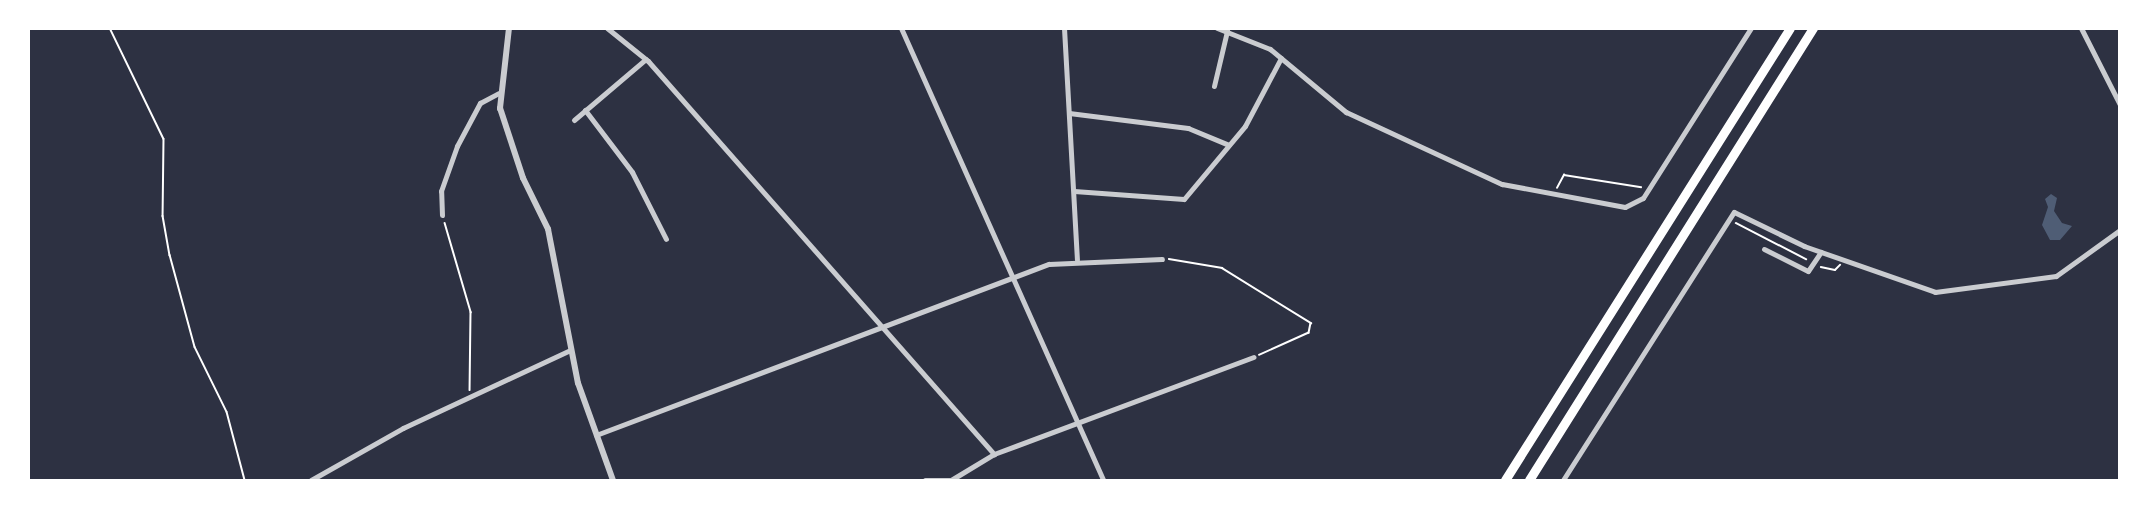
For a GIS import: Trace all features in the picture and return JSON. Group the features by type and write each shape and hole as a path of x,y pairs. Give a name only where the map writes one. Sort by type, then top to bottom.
{"highway":[{"path":"1505,480 1790,28"},
{"path":"1529,480 1813,28"}],"street":[{"path":"508,28 499,93 512,151 548,229 570,350 612,480"},
{"path":"608,28 646,59 994,454"},
{"path":"901,28 1103,480"},
{"path":"1064,28 1077,260"},
{"path":"1217,28 1281,58 1346,112 1502,184 1556,197 1625,207 1638,203 1751,28"},
{"path":"2081,28 2120,105"},
{"path":"1214,86 1227,31"},
{"path":"1074,191 1172,201 1184,199 1258,106 1281,58"},
{"path":"574,120 646,59"},
{"path":"442,215 441,191 461,136 480,103 499,93"},
{"path":"585,110 632,172 666,239"},
{"path":"1069,113 1188,128 1229,145"},
{"path":"1563,480 1734,212 1821,252 1844,259 1920,291 1987,289 2056,276 2120,230"},
{"path":"1764,249 1808,271 1816,265 1821,252"},
{"path":"596,435 1013,277 1077,260 1162,259"},
{"path":"311,480 471,394 570,350"},
{"path":"925,480 951,480 994,454 1253,357"}],"path":[{"path":"110,28 165,139 163,216 170,255 195,347 227,412 244,480"},
{"path":"1556,197 1564,175 1641,187"},
{"path":"442,215 471,312 471,394"},
{"path":"1735,222 1816,265 1834,270 1844,259"},
{"path":"1162,259 1222,268 1309,319 1308,333 1253,357"}],"water":[{"path":"2051,194 2057,198 2054,211 2062,223 2072,226 2060,240 2050,240 2042,225 2048,207 2045,199"}]}
